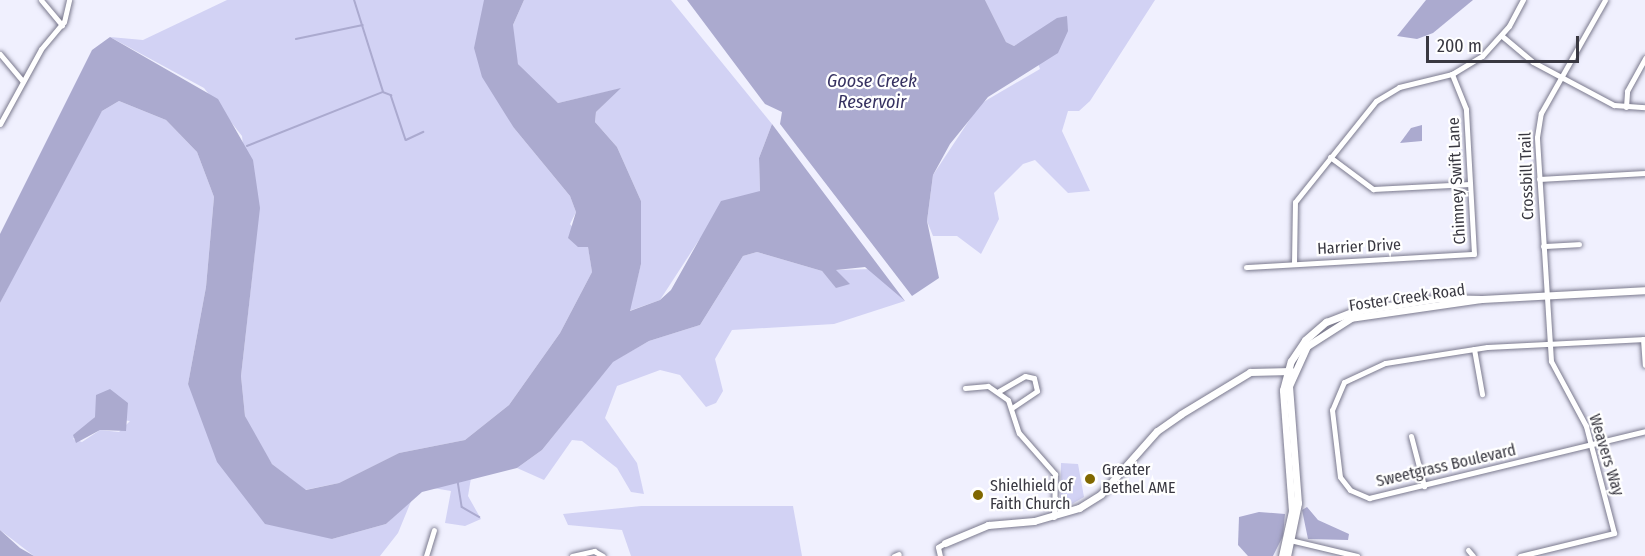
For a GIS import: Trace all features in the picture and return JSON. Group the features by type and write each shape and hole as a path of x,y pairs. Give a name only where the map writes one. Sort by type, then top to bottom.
{"street":[{"path":"41,0 62,25"},
{"path":"0,124 23,81 62,25 69,0"},
{"path":"1294,264 1295,202 1330,157 1386,93 1452,74 1502,36 1523,0"},
{"name":"Crossbill Trail","path":"1546,296 1537,126 1561,77 1605,0"},
{"path":"1502,36 1561,77 1626,107 1645,107"},
{"path":"0,54 23,81"},
{"path":"1626,107 1628,91 1645,58"},
{"name":"Chimney Swift Lane","path":"1452,74 1466,109 1474,254"},
{"path":"1330,157 1373,189 1470,184"},
{"path":"1539,179 1645,173"},
{"path":"1543,246 1579,244"},
{"name":"Harrier Drive","path":"1246,267 1474,254"},
{"name":"Foster Creek Road","path":"1292,542 1298,503 1288,397 1290,371 1307,346 1343,321 1481,298 1645,290"},
{"name":"Weavers Way","path":"1520,556 1614,533 1592,444 1581,414 1553,372 1546,296"},
{"path":"1644,339 1645,365"},
{"name":"Sweetgrass Boulevard","path":"1644,339 1474,349 1385,363 1349,379 1335,394 1337,468 1350,490 1368,498 1645,430"},
{"path":"1474,349 1482,394"},
{"path":"940,556 935,546 988,525 1054,517 1101,495 1157,431 1181,414 1250,372 1290,371"},
{"path":"999,391 1025,376 1034,378 1037,391 1012,408"},
{"path":"965,388 988,386 999,391 1012,408 1019,433 1054,474 1054,517"},
{"path":"1411,436 1424,486"},
{"path":"426,556 434,530"},
{"path":"1282,556 1292,542"},
{"path":"1287,556 1292,542"},
{"path":"1292,542 1357,556"},
{"path":"1468,550 1473,556"},
{"path":"572,556 580,554 603,556"}],"shaded area":[{"path":"227,0 484,0 514,128 570,196 576,212 570,224 588,246 592,272 560,333 509,405 465,440 399,453 339,483 305,490 272,464 256,440 245,416 241,376 255,251 242,136 204,88 110,37 143,40"},
{"path":"524,0 671,0 772,124 759,158 760,191 699,240 660,300 629,311 641,264 641,201 617,147 595,122 596,112 619,89 558,103 541,90 518,64 512,44 513,25"},
{"path":"985,0 1155,0 1090,101 1079,111 1068,111 1062,131 1090,191 1068,193 1035,160 1023,164 994,193 999,219 981,254 957,236 933,236 927,221 933,175 980,104 1040,69 1029,38 1014,46 1006,42"},
{"path":"119,101 166,120 197,152 214,197 206,287 188,384 332,539 386,524 412,499 398,533 380,556 34,556 0,530 0,303 85,135 102,111","holes":["95,417 130,421 119,432 100,430 82,442 73,439"]},
{"path":"757,252 822,271 837,288 836,270 872,269 905,301 834,324 732,330 715,359 723,391 716,403 706,407 680,375 660,370 617,386 605,418 637,463 644,494 631,492 617,468 582,441 572,440 544,480 517,468 542,450 612,362 649,341 700,325 743,256"},
{"path":"1061,463 1078,464 1084,497 1060,511"},
{"path":"471,478 468,496 481,519 465,526 445,523 451,491 433,488"},
{"path":"641,506 793,506 802,556 631,556 622,530 568,525 563,514"}],"water":[{"path":"484,0 524,0 513,25 518,64 558,103 621,88 596,112 595,122 617,147 641,201 641,264 630,311 660,300 671,290 721,201 760,191 759,158 772,124 905,301 865,267 836,270 850,284 836,288 822,271 757,252 743,256 700,325 649,341 613,362 542,450 517,468 422,492 386,524 332,539 265,524 217,462 188,384 206,287 214,197 197,152 166,120 119,101 102,111 0,303 0,234 92,50 110,37 218,99 253,160 260,208 241,376 245,416 272,464 306,490 339,483 399,453 465,440 509,405 560,333 592,272 588,247 578,247 568,238 576,212 570,196 514,128 482,77 474,48"},
{"name":"Goose Creek Reservoir","path":"687,0 985,0 1006,42 1014,46 1057,18 1067,16 1068,31 1058,53 988,97 950,144 933,175 927,221 939,278 912,296 780,124 782,112 765,104"},
{"path":"1426,0 1473,0 1433,33 1417,39 1397,36"},
{"path":"1422,125 1422,141 1400,143 1411,128"},
{"path":"110,389 128,403 126,431 100,430 76,443 73,435 95,417 96,395"},
{"path":"1307,507 1318,520 1349,534 1348,540 1308,539 1302,510"},
{"path":"1259,512 1285,514 1283,536 1273,556 1248,556 1238,545 1239,517"},
{"path":"0,530 20,548 34,556 0,556"}],"waterway":[{"path":"247,146 383,92 354,0"},
{"path":"296,39 363,25"},
{"path":"383,92 391,95 406,140 423,132"},
{"path":"458,481 462,507 479,517"}],"place":[{"name":"Greater Bethel AME","path":"1090,479"},
{"name":"Shielhield of Faith Church","path":"978,495"}]}
